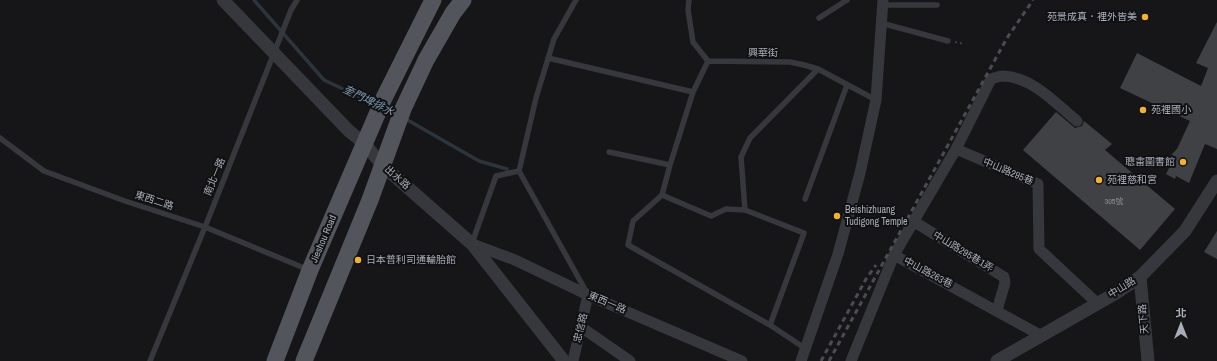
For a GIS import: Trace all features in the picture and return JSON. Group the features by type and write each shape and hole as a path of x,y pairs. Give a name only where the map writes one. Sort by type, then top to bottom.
{"main road":[{"name":"Jieshou Road","path":"275,361 310,270 384,98 433,0"},
{"path":"304,361 370,200 403,108 426,60 453,13 463,0"}],"street":[{"name":"出水路","path":"224,0 277,48 349,131 364,144 382,165 472,244 564,361"},
{"path":"801,361 838,254 860,173 876,100 882,2"},
{"path":"894,255 956,149 991,79 1002,76 1012,77 1032,84 1077,121"},
{"name":"中山路295巷","path":"956,149 1038,184 1039,250 1097,303"},
{"name":"中山路","path":"997,361 1116,293 1140,277 1185,230 1217,181"},
{"name":"中山路295巷1弄","path":"913,221 1004,277 1005,283 998,310"},
{"name":"東西一路","path":"472,244 515,260 588,295 742,361"},
{"name":"中山路263巷","path":"851,361 894,255 998,310 1042,336"},
{"name":"天下路","path":"1140,277 1148,361"},
{"name":"忠信路","path":"573,361 588,295"},
{"path":"581,327 630,361"}],"lane":[{"name":"南北一路","path":"150,361 205,228 291,10 297,0"},
{"path":"576,0 554,39 536,98 519,171 588,295"},
{"path":"689,0 688,10 693,42 708,61 692,92 662,195 632,221 628,245 770,326 806,349"},
{"path":"819,18 846,0"},
{"path":"882,2 937,5"},
{"path":"881,23 948,41"},
{"path":"548,58 692,92"},
{"name":"興華街","path":"708,61 790,62 804,64 876,100"},
{"path":"745,210 741,157 750,138 818,70"},
{"path":"805,199 847,85"},
{"name":"東西二路","path":"0,138 44,171 125,201 205,228 310,270"},
{"path":"609,152 670,165"},
{"path":"472,244 496,176 519,171"},
{"path":"662,195 711,216 726,208 745,210 804,233 770,326"}],"building":[{"path":"1217,22 1217,149 1205,144 1189,183 1176,176 1175,179 1166,174 1169,168 1168,160 1177,149 1190,121 1120,88 1137,53 1201,86 1208,68 1196,63"},
{"name":"苑裡慈和宮","path":"1056,112 1075,128 1082,126 1084,121 1112,144 1105,150 1175,209 1140,250 1023,150"},
{"path":"1217,231 1217,259 1204,252"}],"waterway":[{"name":"奎門埤排水","path":"254,0 324,80 377,105"},
{"name":"奎門埤排水","path":"384,109 397,115"},
{"name":"奎門埤排水","path":"404,118 479,161 507,169"}],"railway":[{"path":"829,361 1007,38 1033,0"},
{"path":"821,361 866,279 876,265"}],"place":[{"name":"苑景成真．裡外皆美","path":"1145,17"},
{"name":"苑裡國小","path":"1143,110"},
{"name":"聰畬圖書館","path":"1183,162"},
{"name":"苑裡慈和宮","path":"1099,180"},
{"name":"Beishizhuang Tudigong Temple","path":"837,216"},
{"name":"日本普利司通輪胎館","path":"358,260"}]}
